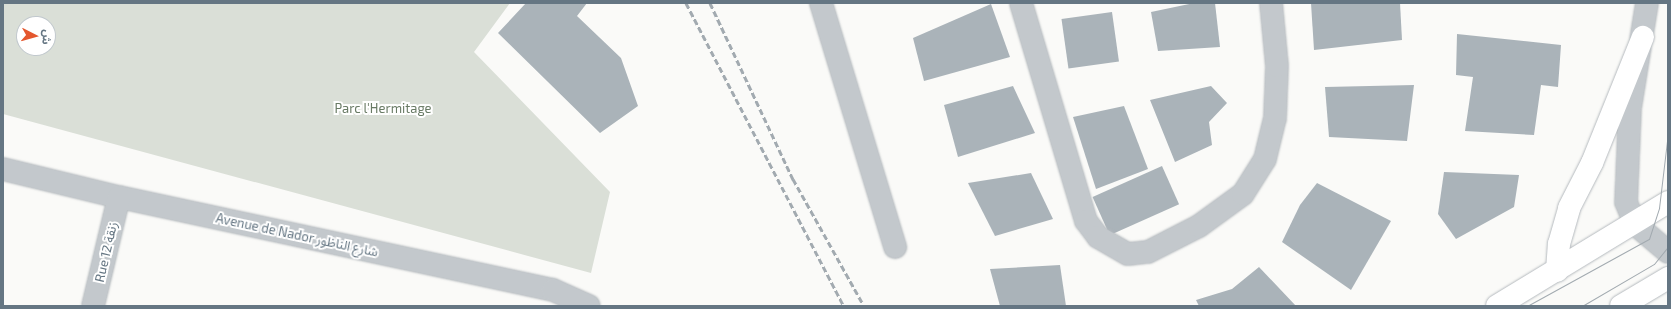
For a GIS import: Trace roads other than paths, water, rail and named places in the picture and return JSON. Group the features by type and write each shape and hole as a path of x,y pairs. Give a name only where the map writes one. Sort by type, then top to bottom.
{"main road":[{"path":"1557,271 1559,244 1569,208 1592,163 1643,37"},
{"path":"1497,306 1635,224 1668,202"},
{"path":"1621,306 1668,278"}],"street":[{"path":"821,3 895,247"},
{"path":"1021,3 1086,221 1098,237 1128,254 1148,252 1199,226 1243,194 1265,159 1275,110 1277,66 1271,3"},
{"path":"1647,3 1643,37 1630,108 1625,170 1626,202 1635,224 1668,252"},
{"name":"Avenue de Nador شارع الناظور","path":"3,169 119,197 553,290 589,306"},
{"name":"Rue 12 زنقة","path":"93,306 119,197"}],"tram line":[{"path":"1527,306 1649,239 1659,208 1668,133"},
{"path":"1582,306 1654,264 1668,247"}],"railway":[{"path":"686,3 844,306"},
{"path":"710,3 793,179 864,306"}],"park label":[{"name":"Parc l'Hermitage","path":"383,108"}]}
